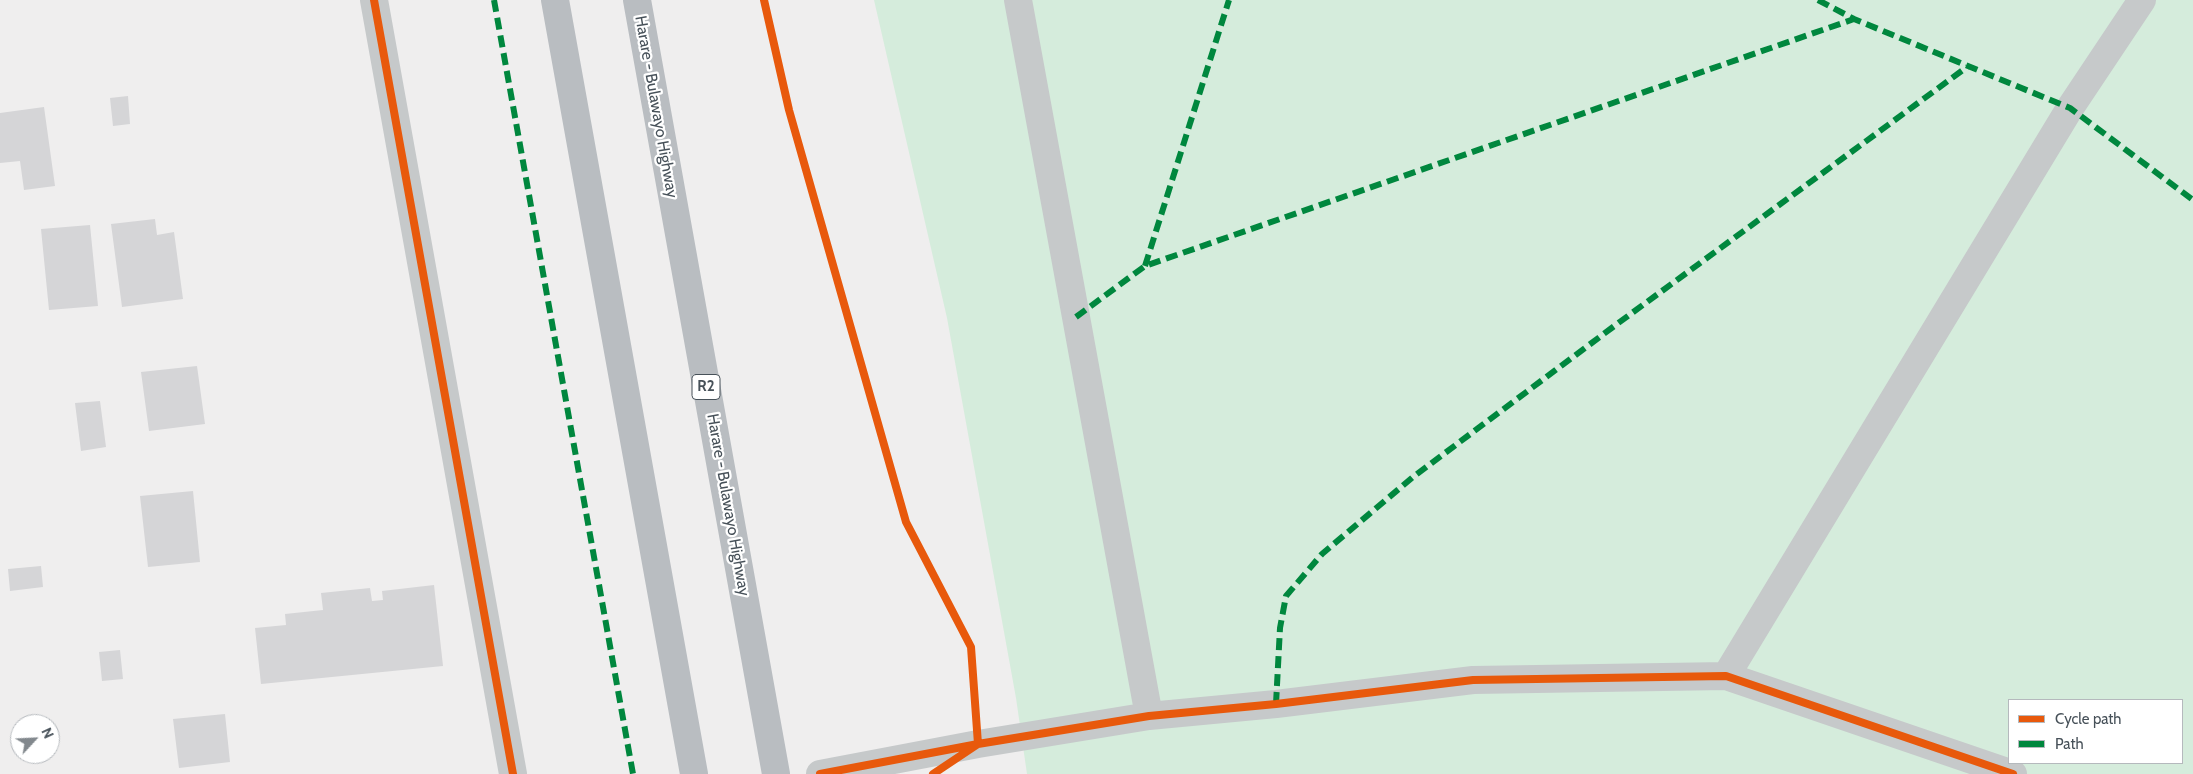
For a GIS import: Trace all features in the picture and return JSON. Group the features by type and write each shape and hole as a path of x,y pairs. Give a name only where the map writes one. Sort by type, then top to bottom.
{"highway":[{"path":"554,0 694,774"},
{"name":"Harare - Bulawayo Highway","path":"637,0 776,774"}],"street":[{"path":"374,0 513,774"},
{"path":"1018,0 1149,716"},
{"path":"1726,676 2070,108 2142,0"},
{"path":"820,774 978,744 1149,716 1276,704 1472,680 1726,676 2013,774"}],"green space":[{"path":"874,0 2193,0 2193,774 1027,774 1016,698 947,318"}],"building":[{"path":"128,96 130,124 113,126 110,98"},
{"path":"44,107 55,186 24,190 20,161 0,163 0,113"},
{"path":"155,219 157,235 174,232 183,299 122,307 111,224"},
{"path":"90,225 98,306 49,310 41,229"},
{"path":"197,366 205,424 149,431 141,372"},
{"path":"100,401 106,447 81,451 75,403"},
{"path":"193,491 200,562 148,567 140,496"},
{"path":"41,566 43,587 10,591 8,569"},
{"path":"434,585 443,666 261,684 255,628 286,625 285,614 323,610 321,593 370,588 372,601 383,600 382,591"},
{"path":"120,650 123,679 102,681 99,652"},
{"path":"225,714 230,762 179,768 173,719"}],"marked path":[{"path":"494,0 633,774"},
{"path":"1145,266 1229,0"},
{"path":"1818,0 1854,19 2070,108 2193,200"},
{"path":"1076,317 1145,266 1854,19"},
{"path":"1276,704 1280,628 1286,596 1322,554 1413,477 1617,324 1967,67"}],"cycle path":[{"path":"374,0 513,774"},
{"path":"764,0 789,110 906,522 971,647 978,744 933,774"},
{"path":"820,774 978,744 1149,716 1276,704 1473,680 1726,676 2013,774"}]}
